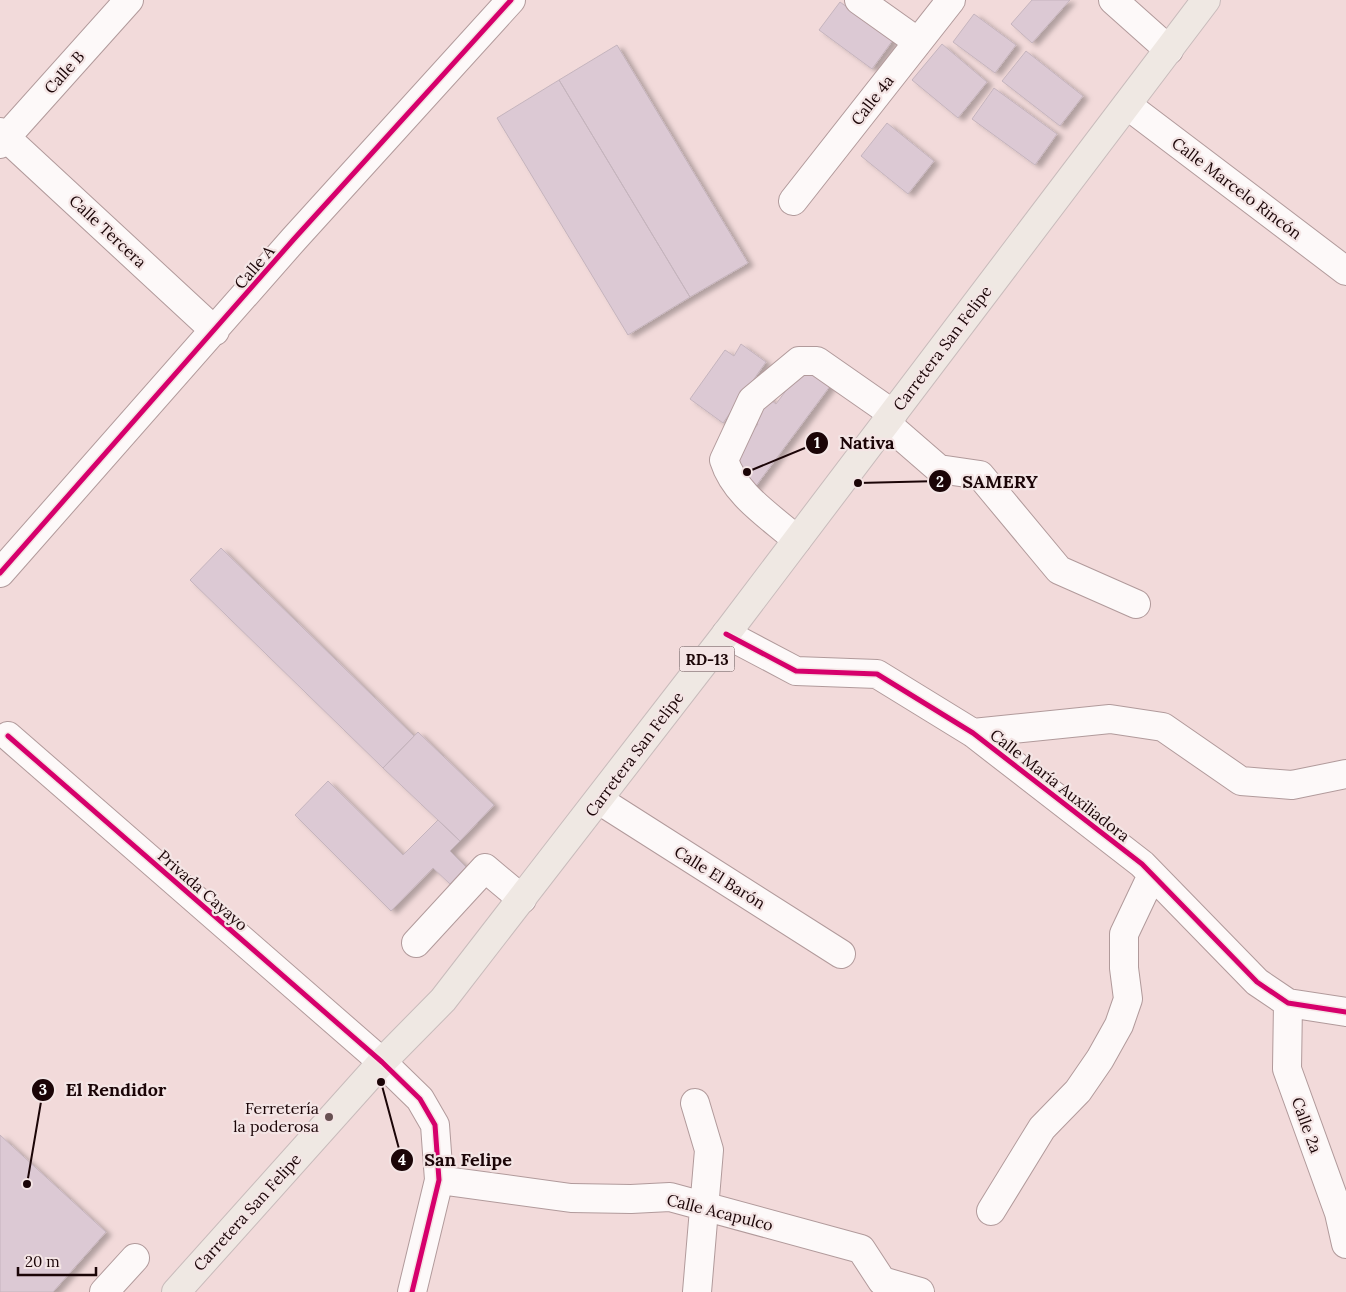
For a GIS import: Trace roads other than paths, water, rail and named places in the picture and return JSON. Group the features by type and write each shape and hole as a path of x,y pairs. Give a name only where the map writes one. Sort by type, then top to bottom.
{"main road":[{"name":"Carretera San Felipe","path":"176,1292 382,1062 444,1000 726,634 1206,0"}],"street":[{"name":"Calle B","path":"2,137 129,0"},
{"path":"859,0 918,42"},
{"name":"Calle 4a","path":"793,201 951,0"},
{"path":"1113,0 1169,50"},
{"name":"Calle A","path":"0,573 294,239 510,1"},
{"name":"Calle Marcelo Rincón","path":"1127,105 1346,271"},
{"name":"Calle Tercera","path":"2,137 215,331"},
{"path":"797,540 744,493 730,476 724,460 752,400 799,361 817,361 889,418 939,469 980,475 1059,570 1136,604"},
{"name":"Calle María Auxiliadora","path":"726,634 796,671 877,674 973,733 1142,864 1257,982 1288,1003 1346,1012"},
{"path":"973,733 1110,719 1163,727 1241,780 1292,786 1346,774"},
{"name":"Privada Cayayo","path":"8,736 382,1062 420,1099 435,1125 439,1180 412,1292"},
{"name":"Calle El Barón","path":"599,800 841,954"},
{"path":"416,943 485,868 522,899"},
{"path":"991,1211 1042,1128 1078,1091 1100,1059 1118,1025 1128,999 1124,968 1124,934 1152,874"},
{"name":"Calle 2a","path":"1288,1003 1287,1069 1339,1214 1346,1244"},
{"path":"695,1103 709,1150 697,1292"},
{"name":"Calle Acapulco","path":"439,1180 571,1198 670,1197 861,1249 882,1281 903,1290"},
{"path":"104,1292 135,1258"}],"place":[{"name":"Nativa","path":"747,472"},
{"name":"SAMERY","path":"858,483"},
{"name":"San Felipe","path":"381,1082"},
{"name":"Ferretería la poderosa","path":"329,1117"},
{"name":"El Rendidor","path":"27,1184"}]}
